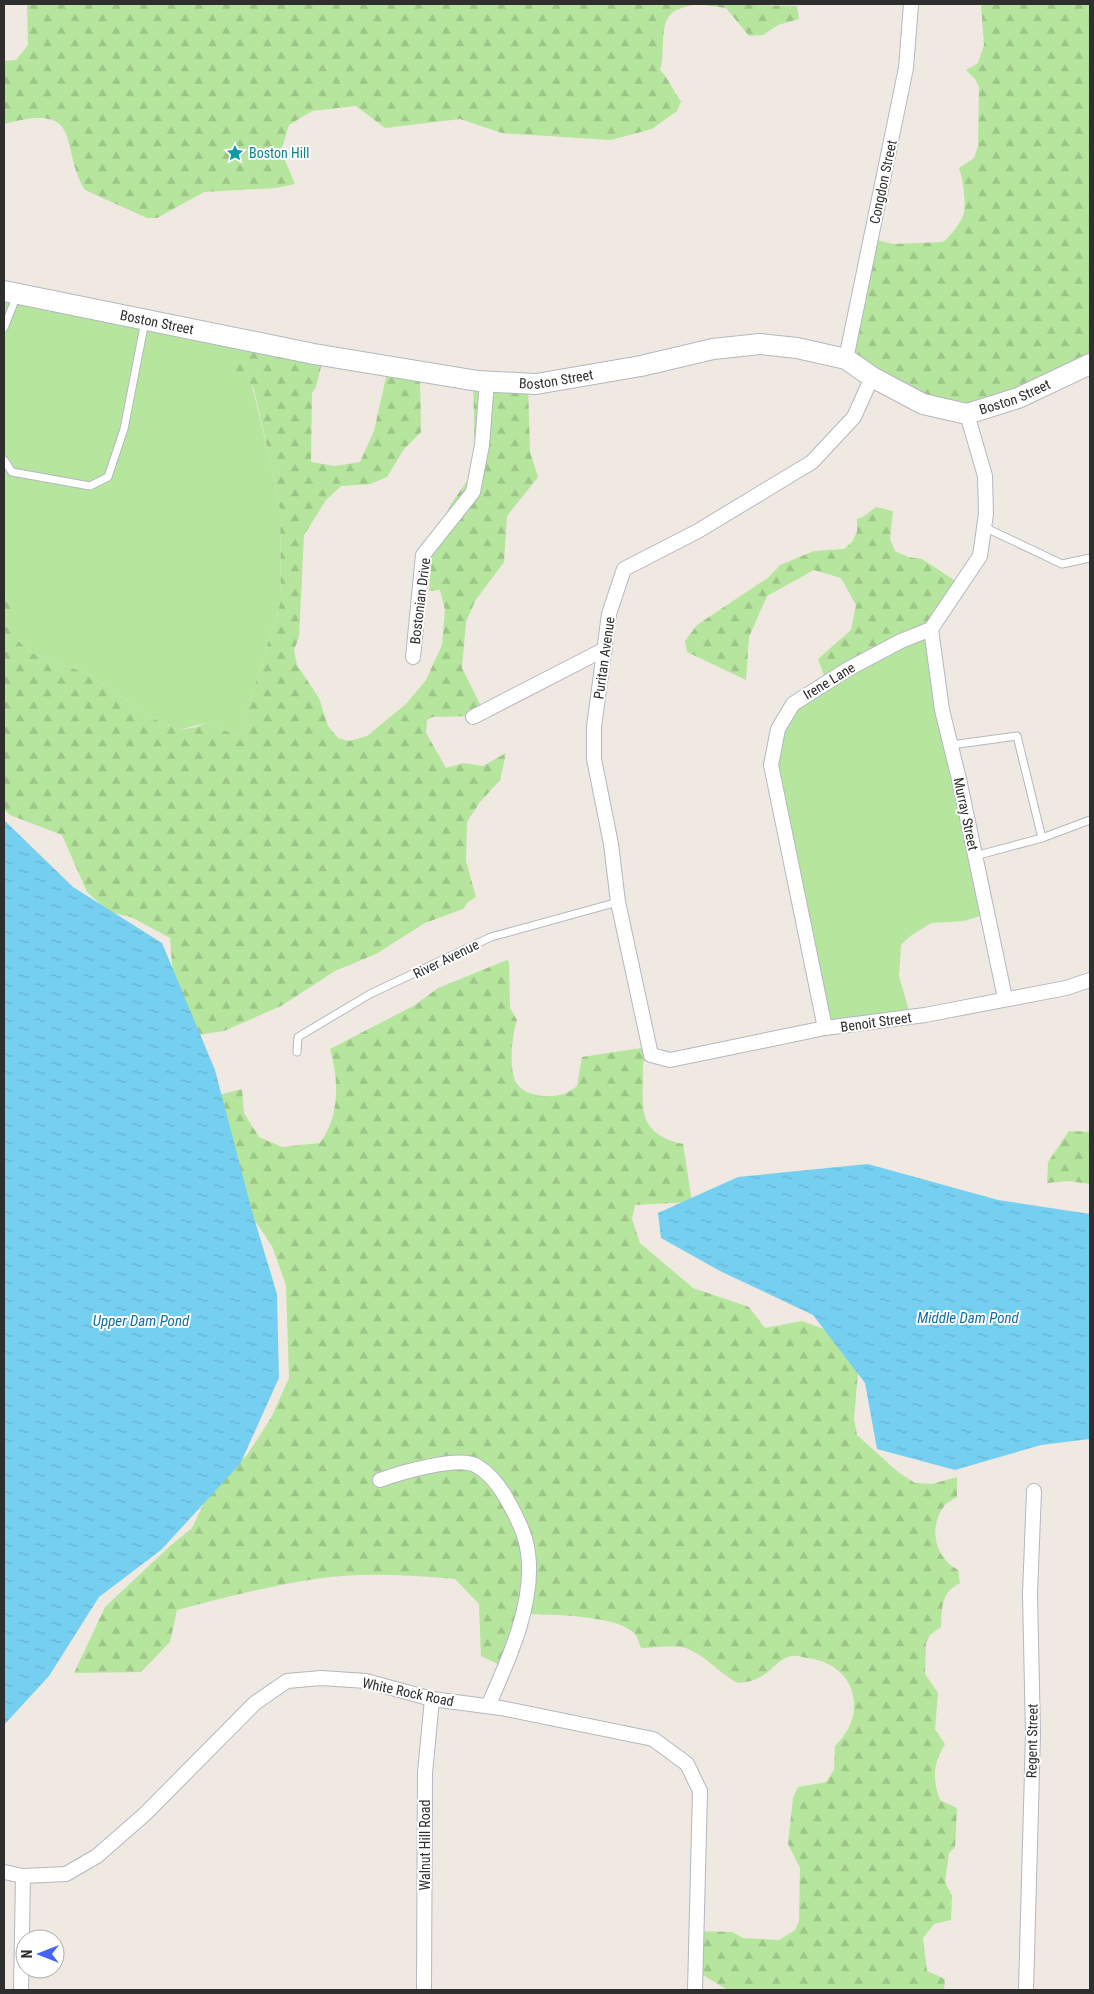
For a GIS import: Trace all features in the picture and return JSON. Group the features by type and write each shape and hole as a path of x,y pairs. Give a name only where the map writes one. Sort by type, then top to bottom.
{"street":[{"name":"Congdon Street","path":"846,359 906,68 910,4"},
{"name":"Boston Street","path":"11,293 407,371 487,381 536,384 583,378 713,349 760,344 797,348 846,359 872,378 923,404 967,414 1018,398 1090,364"},
{"name":"Puritan Avenue","path":"660,1058 651,1055 618,902 611,844 594,759 594,727 609,614 624,569 698,531 812,462 854,417 872,378"},
{"name":"Bostonian Drive","path":"413,657 423,555 473,492 482,445 487,381"},
{"path":"931,629 980,556 986,514 985,476 967,414"},
{"name":"Murray Street","path":"931,629 942,710 1005,998"},
{"name":"Irene Lane","path":"825,1028 771,765 778,729 793,704 848,669 901,641 931,629"},
{"path":"473,717 605,649"},
{"name":"Benoit Street","path":"660,1058 670,1060 825,1028 925,1015 1005,998 1066,988 1090,980"},
{"path":"380,1480 428,1466 456,1463 476,1465 499,1485 519,1523 528,1553 527,1591 516,1641 488,1706"},
{"name":"Regent Street","path":"1026,1990 1033,1734 1030,1594 1034,1491"},
{"name":"White Rock Road","path":"4,1872 23,1876 66,1874 97,1856 145,1814 255,1703 287,1681 321,1678 366,1681 432,1699 488,1706 653,1739 686,1764 700,1791 695,1990"},
{"name":"Walnut Hill Road","path":"424,1990 425,1773 432,1699"},
{"path":"21,1990 23,1876"}],"lane":[{"path":"4,328 11,293"},
{"path":"4,460 12,472 53,481 90,486 108,477 124,429 146,321"},
{"path":"984,527 1062,564 1090,558"},
{"path":"951,745 1017,736 1042,838"},
{"path":"974,856 1042,838 1090,820"},
{"name":"River Avenue","path":"298,1052 298,1037 322,1022 370,994 491,937 618,902"}],"green space":[{"path":"696,4 673,12 665,24 660,70 681,101 677,111 652,129 611,140 502,133 460,119 385,128 356,106 312,111 289,125 281,151 295,184 276,188 204,192 157,218 147,218 85,190 77,173 65,132 59,123 47,119 30,119 4,124 4,61 16,60 28,45 27,5"},
{"path":"697,4 797,6 799,19 778,25 763,35 749,36 726,8"},
{"path":"981,4 1090,4 1090,361 966,413 851,363 873,239 893,244 943,242 961,221 964,213 964,190 959,168 974,158 978,146 979,87 975,79 966,70 978,63 984,45"},
{"path":"4,291 241,340 273,472 280,510 281,601 239,736 205,723 179,730 156,720 88,674 32,653 17,640 7,624 12,609 4,597"},
{"path":"242,341 324,355 316,387 312,393 311,462 335,466 360,462 374,431 388,368 420,375 421,432 404,449 387,477 370,484 341,486 326,500 304,535 299,637 294,650 297,665 319,698 328,726 338,738 349,741 367,736 406,704 426,680 442,645 445,610 440,590 429,591 433,541 451,504 472,474 475,460 473,379 528,384 530,452 538,477 507,516 504,562 475,601 466,622 462,668 482,708 472,716 432,717 427,720 426,733 446,768 463,763 483,766 506,753 500,780 480,802 467,822 466,861 476,897 468,902 463,909 425,923 376,954 335,971 281,1006 224,1031 192,1036 175,1003 170,938 131,917 109,912 87,892 62,835 10,815 4,809 4,597 12,609 8,624 17,640 32,653 88,674 156,720 179,730 197,727 205,723 239,736 281,601 280,510 253,386 234,371"},
{"path":"876,507 893,511 890,539 895,551 908,557 922,559 957,582 928,630 826,681 818,659 851,630 856,605 841,578 814,570 767,596 749,637 746,680 687,652 685,641 697,625 769,577 780,565 814,551 844,549 852,542 857,532 857,519 863,517"},
{"path":"928,630 983,915 964,921 931,923 909,937 901,945 899,976 910,1014 823,1026 773,785 786,710"},
{"path":"507,960 509,962 510,1008 517,1020 512,1043 512,1070 517,1084 526,1092 545,1096 566,1093 577,1086 582,1057 648,1047 648,1056 643,1063 643,1104 645,1115 649,1124 656,1132 667,1139 683,1144 692,1202 635,1205 632,1219 640,1243 693,1288 749,1307 765,1328 802,1321 856,1341 859,1361 854,1419 857,1435 898,1472 915,1483 932,1484 957,1477 957,1497 944,1506 936,1524 935,1533 939,1550 950,1565 958,1570 960,1583 949,1591 946,1596 942,1607 941,1627 930,1635 926,1643 925,1674 938,1693 935,1729 945,1744 938,1758 935,1771 937,1792 940,1800 957,1808 955,1847 949,1853 945,1882 952,1896 951,1920 934,1924 923,1938 927,1971 945,1979 944,1990 728,1990 696,1971 696,1931 732,1932 743,1938 779,1940 795,1930 799,1921 800,1868 788,1844 793,1798 798,1787 826,1782 834,1770 835,1746 846,1733 852,1719 854,1705 852,1692 846,1679 837,1669 823,1662 791,1656 782,1660 758,1678 738,1683 703,1657 688,1649 672,1646 641,1648 635,1634 626,1627 598,1619 565,1615 523,1614 502,1666 481,1656 479,1604 455,1579 403,1575 367,1575 332,1577 298,1582 177,1610 170,1642 141,1672 74,1673 105,1607 192,1528 210,1490 247,1455 271,1418 289,1378 286,1285 272,1246 235,1191 214,1096 242,1089 244,1113 259,1137 282,1147 320,1143 331,1121 336,1097 335,1073 330,1049 415,1005 438,988"},
{"path":"1069,1131 1090,1132 1090,1184 1068,1181 1047,1183 1048,1162"}],"water":[{"name":"Upper Dam Pond","path":"4,820 73,887 162,943 215,1070 252,1211 277,1294 279,1378 240,1464 161,1550 99,1597 49,1676 4,1725"},
{"name":"Middle Dam Pond","path":"868,1164 998,1200 1090,1214 1090,1439 1041,1445 955,1470 877,1449 865,1383 813,1315 720,1271 661,1238 658,1213 738,1177"}],"place":[{"name":"Boston Hill","path":"235,153"}]}
